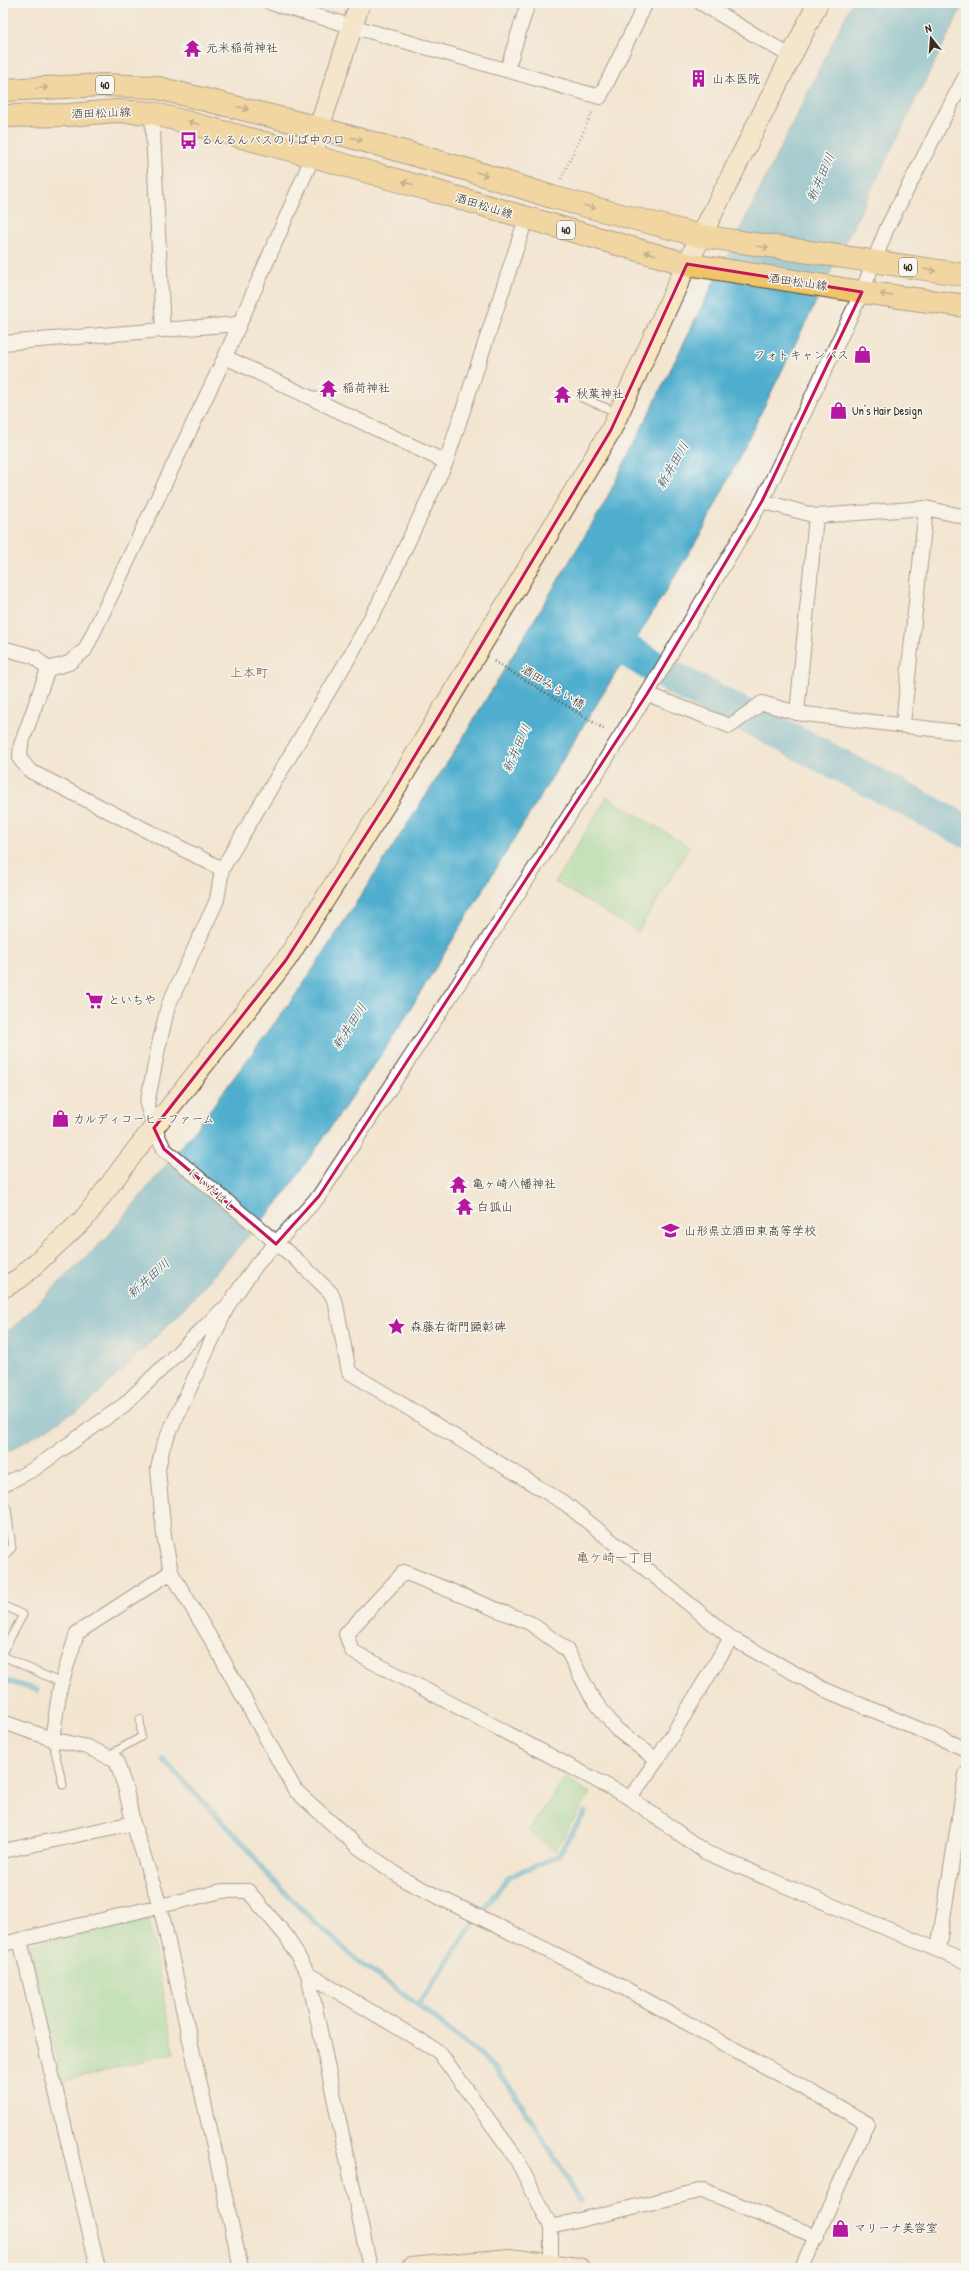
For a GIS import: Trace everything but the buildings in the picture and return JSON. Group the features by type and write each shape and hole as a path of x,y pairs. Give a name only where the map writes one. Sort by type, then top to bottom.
{"main road":[{"name":"40","path":"3,90 105,85 154,87 319,128 472,171 552,197 701,236 725,241 966,275"},
{"name":"酒田松山線","path":"3,116 69,115 116,111 152,113 313,156 526,219 687,264 862,292 966,306"}],"street":[{"path":"271,3 600,97 646,3"},
{"path":"48,669 69,664 85,650 225,356 237,324 313,156 319,128 360,3"},
{"path":"507,70 528,3"},
{"path":"702,3 792,57"},
{"path":"3,1288 20,1278 84,1219 286,960 390,797 479,652 611,430 687,264 818,3"},
{"path":"802,2268 867,2123 626,1989 406,1880 357,1846 295,1790 215,1646 171,1572 164,1536 158,1469 163,1446 228,1305 257,1264 319,1196 592,781 647,694 762,501 862,292 887,228 966,75"},
{"path":"152,113 163,330"},
{"path":"154,1128 147,1104 168,1006 217,900 222,869 358,641 379,603 446,462 526,219"},
{"path":"3,343 237,324"},
{"path":"225,356 446,462"},
{"path":"762,501 816,516 926,508 966,517"},
{"path":"903,724 926,508"},
{"path":"798,713 816,516"},
{"path":"3,648 35,657 48,669"},
{"path":"48,669 21,745 20,759 30,770 222,869"},
{"path":"647,694 730,726 762,703 798,713 903,724 966,733"},
{"name":"にいだはし","path":"154,1128 164,1148 260,1231 297,1260 331,1293 336,1305 349,1372 566,1504 731,1638 823,1689 966,1749"},
{"path":"3,1485 34,1469 124,1405 228,1305"},
{"path":"52,1739 61,1685 77,1633 171,1572"},
{"path":"657,1760 616,1729 591,1696 567,1650 530,1623 404,1572 346,1634 352,1651 630,1798 705,1852 966,1962"},
{"path":"630,1798 657,1760 731,1638"},
{"path":"3,1722 52,1739 87,1747 116,1760 126,1790 133,1823 160,1906 240,2268"},
{"path":"938,1950 966,1774"},
{"path":"3,1851 133,1823"},
{"path":"3,1944 222,1891 248,1891 288,1937 308,1974 370,2268"},
{"path":"20,1940 98,2268"},
{"path":"308,1974 439,2052 516,2156 551,2227 551,2263"},
{"path":"551,2227 703,2190 817,2237"},
{"path":"410,2268 551,2263 579,2268"}],"lane":[{"path":"582,398 619,413"},
{"path":"3,1557 12,1548 6,1508"},
{"path":"3,1605 23,1615 3,1651"},
{"path":"3,1656 61,1685"},
{"path":"107,1756 141,1736 140,1719"},
{"path":"52,1739 62,1785"}],"path":[{"path":"552,197 600,97"},
{"name":"酒田みらい橋","path":"479,652 618,738"}],"highlighted area":[{"path":"687,264 862,292 762,501 647,694 319,1196 276,1244 164,1149 154,1128 286,960 390,797 611,430"}],"green space":[{"path":"607,797 690,847 638,932 555,882"},
{"path":"566,1777 590,1793 555,1851 528,1831"},
{"path":"148,1915 174,2053 63,2081 29,1946"}],"water":[{"name":"新井田川","path":"852,3 964,3 703,530 392,1039 281,1199 180,1313 88,1404 3,1455 3,1333 12,1328 108,1236 197,1127 300,989 453,754 603,506"}],"waterway":[{"path":"589,628 673,678 966,831"},
{"path":"3,1680 37,1690"},
{"path":"163,1760 245,1845 265,1872 305,1913 359,1962 418,2005 491,2064 513,2091 581,2201"},
{"path":"418,2005 469,1930 508,1877 558,1856 585,1812"}],"place":[{"name":"元米稲荷神社","path":"193,48"},
{"name":"山本医院","path":"699,79"},
{"name":"るんるんバスのりば中の口","path":"188,140"},
{"name":"フォトキャンパス","path":"862,355"},
{"name":"稲荷神社","path":"329,388"},
{"name":"秋葉神社","path":"563,394"},
{"name":"Un's Hair Design","path":"839,411"},
{"name":"といちや","path":"95,1000"},
{"name":"カルディコーヒーファーム","path":"60,1119"},
{"name":"亀ヶ崎八幡神社","path":"459,1184"},
{"name":"白狐山","path":"464,1207"},
{"name":"山形県立酒田東高等学校","path":"671,1231"},
{"name":"森藤右衛門顕彰碑","path":"397,1327"},
{"name":"マリーナ美容室","path":"841,2228"}],"district":[{"name":"上本町","path":"249,672"},
{"name":"亀ケ崎一丁目","path":"615,1557"}]}
